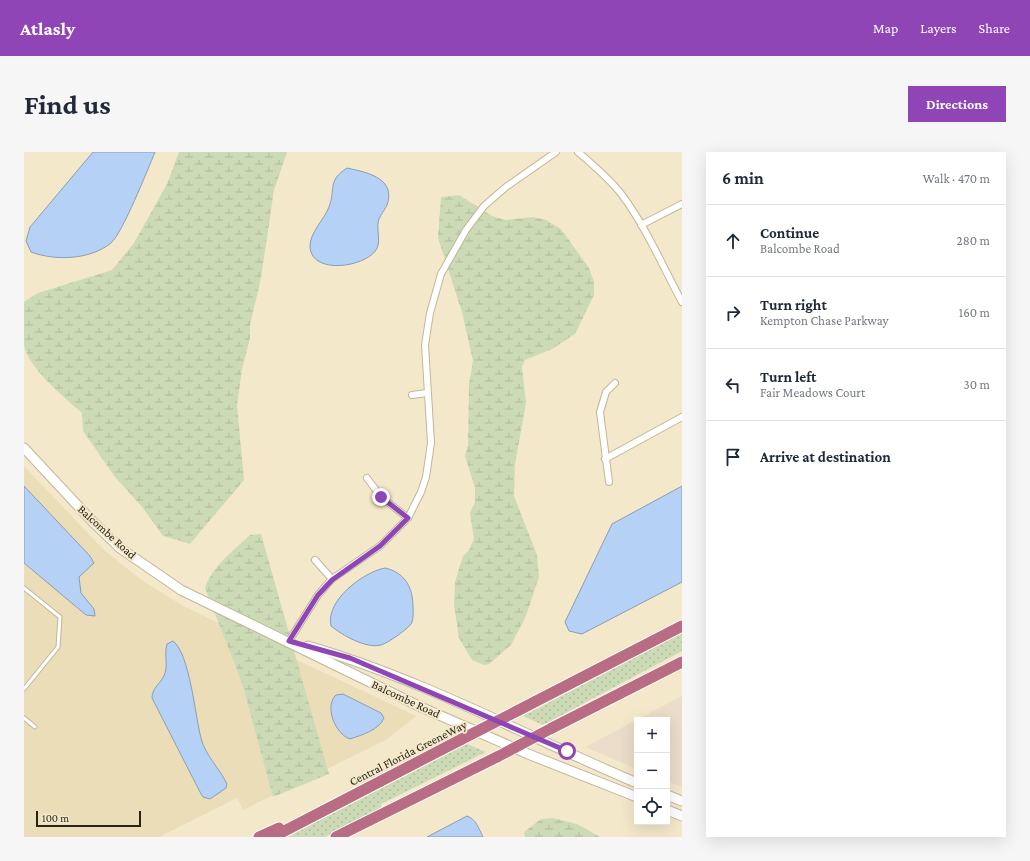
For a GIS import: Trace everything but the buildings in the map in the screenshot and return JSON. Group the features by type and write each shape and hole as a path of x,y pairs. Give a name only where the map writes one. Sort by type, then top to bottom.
{"highway":[{"name":"Central Florida GreeneWay","path":"273,837 682,626"},
{"path":"336,837 499,756 682,662"},
{"path":"259,837 355,795"}],"street":[{"path":"289,641 318,595 332,580 380,546 408,518 426,478 431,443 425,345 430,313 440,274 466,230 484,206 506,187 556,152"},
{"path":"578,152 600,171 622,195 641,225 682,302"},
{"path":"641,225 682,204"},
{"path":"609,482 600,412 606,392 615,383"},
{"path":"412,395 427,393"},
{"path":"605,459 682,416"},
{"name":"Balcombe Road","path":"24,448 93,522 120,548 181,590 289,641 423,708 528,754 634,797"},
{"path":"367,478 381,497 408,518"},
{"path":"315,560 332,580"},
{"name":"Balcombe Road","path":"289,641 350,658 634,781"},
{"path":"670,796 682,801"},
{"path":"670,811 682,816"}],"lane":[{"path":"24,588 60,617 58,646 24,689"},
{"path":"24,718 35,727"}],"shaded area":[{"path":"24,466 103,549 140,579 180,604 202,615 416,716 386,740 243,810 237,798 159,837 24,837"},
{"path":"682,696 682,787 670,782 670,717 642,717"},
{"path":"634,721 634,768 585,747"}],"green space":[{"path":"179,152 287,152 274,190 261,278 250,325 250,338 242,369 237,405 244,480 190,544 163,536 143,508 115,477 83,431 82,413 57,391 40,373 32,363 24,345 24,302 38,293 112,270 134,243 167,184"},
{"path":"459,195 492,216 505,220 533,217 546,220 561,229 589,268 594,282 594,295 575,334 552,349 525,360 522,367 526,403 515,464 514,496 537,555 539,577 526,616 511,645 489,664 484,665 472,660 459,638 454,605 455,582 463,556 469,550 474,539 470,513 475,502 475,488 465,456 468,445 469,384 473,361 462,312 438,238 441,197"},
{"path":"261,534 329,774 273,797 242,683 205,588 208,580 218,566 231,553 250,535"},
{"path":"682,633 682,651 543,725 523,716"},
{"path":"467,744 486,752 381,804 381,808 325,837 287,837"},
{"path":"553,818 577,824 600,837 525,837 524,832 541,819"}],"water":[{"path":"93,152 155,152 122,227 116,237 103,249 83,256 61,258 31,252 26,241 30,227"},
{"path":"347,168 362,171 382,181 387,187 389,194 388,202 379,220 378,244 376,250 370,256 361,261 340,266 329,265 320,262 313,257 310,242 314,232 329,207 334,181"},
{"path":"24,486 90,556 94,563 79,577 81,593 94,609 95,616 86,615 24,563"},
{"path":"682,486 682,582 582,634 569,631 565,622 612,524"},
{"path":"385,568 397,573 406,581 409,587 413,599 413,620 411,624 397,636 381,645 375,646 354,640 331,626 331,616 334,607 348,589 366,575"},
{"path":"173,641 179,648 188,672 203,744 227,784 226,788 210,799 203,797 200,792 152,698 155,688 162,680 165,673 167,644"},
{"path":"343,694 381,713 384,718 382,722 370,732 360,736 350,739 345,736 336,726 331,712 331,706 336,695"},
{"path":"467,816 475,822 483,837 427,837"}],"route":[{"path":"381,497 408,518 380,546 332,580 318,595 289,641 350,658 567,751"}]}
